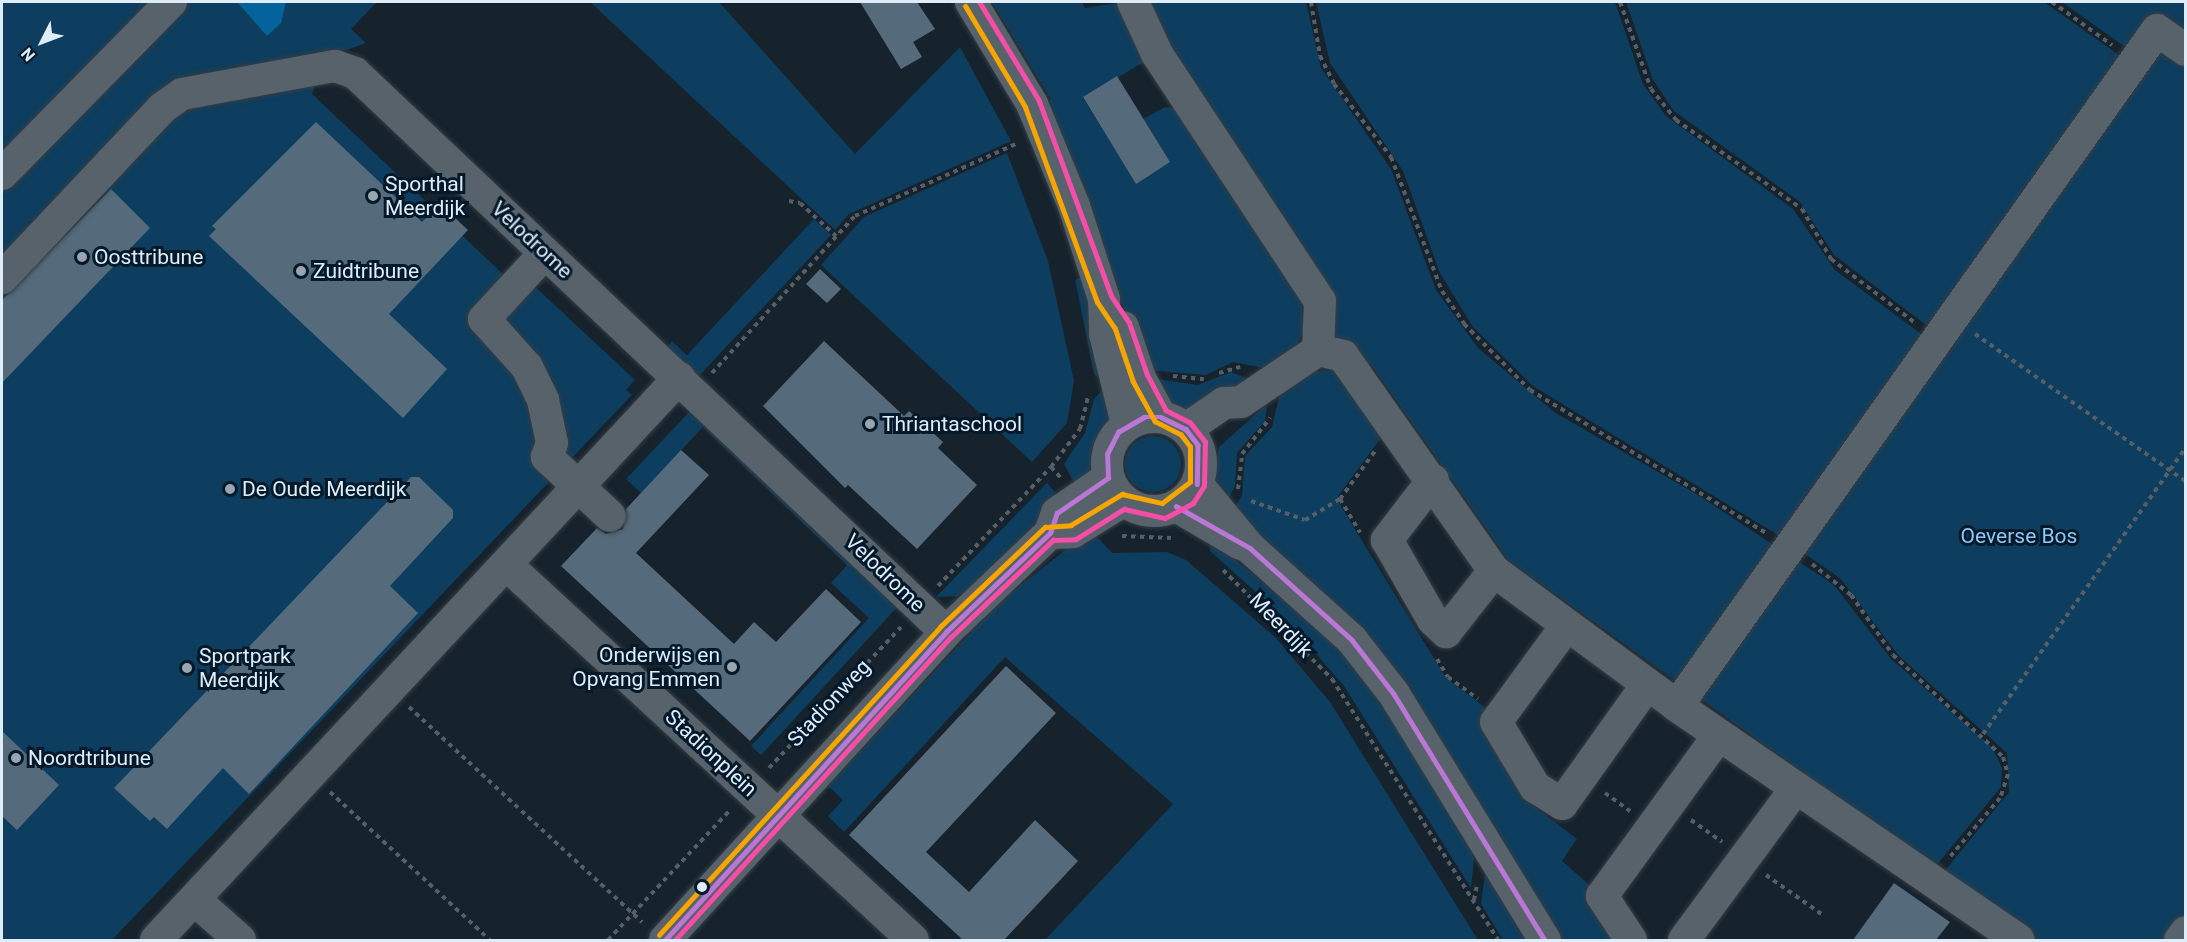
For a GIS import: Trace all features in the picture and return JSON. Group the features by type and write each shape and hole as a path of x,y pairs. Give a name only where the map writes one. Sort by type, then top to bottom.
{"street":[{"path":"2,174 171,2"},
{"path":"971,2 1032,104 1074,206 1104,299 1105,334 1116,382 1127,424 1107,454 1116,489 1149,512 1187,495 1182,430 1116,382"},
{"path":"1133,2 1157,54 1320,301 1318,350"},
{"path":"1677,706 2157,30 2186,50"},
{"name":"Velodrome","path":"2,278 162,108 182,94 335,66 355,73 946,632"},
{"path":"545,253 484,319 527,367 543,400 552,443 547,457 610,516"},
{"path":"1127,424 1182,430 1235,416 1241,402 1318,350 1343,356 1395,423 1494,571 1647,685 2019,940"},
{"path":"156,940 580,488 687,385"},
{"path":"1433,480 1387,540 1433,620 1446,632 1494,571"},
{"name":"Stadionweg","path":"656,934 780,815 946,632 1050,533 1072,532 1087,506 1116,489"},
{"name":"Meerdijk","path":"1187,495 1204,539 1250,548"},
{"name":"Meerdijk","path":"1187,495 1345,633 1394,694 1545,940"},
{"name":"Stadionplein","path":"508,566 914,940"},
{"path":"1567,625 1496,722 1535,787 1562,804 1647,685"},
{"path":"1631,940 1602,896 1719,735"},
{"path":"1684,940 1796,789"},
{"path":"195,900 240,940"},
{"path":"2180,940 2186,932"}],"path":[{"path":"1311,2 1320,56 1334,84 1391,157 1442,291 1464,324 1530,390 1789,548 1851,595 1893,656 1983,734 2003,757 2006,786 1930,880"},
{"path":"1620,2 1651,89 1676,120 1802,209 1831,260 1945,329 2186,482"},
{"path":"2052,2 2135,61"},
{"path":"687,385 855,216 1019,143"},
{"path":"789,201 800,202 836,236"},
{"path":"1204,539 1115,535 1051,467 1116,382 1162,375 1200,380 1230,367 1277,378 1268,425 1242,454 1236,496 1305,520 1340,499 1395,423"},
{"path":"1983,734 2186,447"},
{"name":"Stadionweg","path":"608,940 1051,467"},
{"path":"1340,499 1364,539"},
{"name":"Meerdijk","path":"1215,563 1332,679 1498,940"},
{"path":"1430,647 1448,677 1501,715"},
{"path":"391,691 656,934"},
{"path":"311,775 490,940"},
{"path":"1582,776 1652,827"}],"green space":[{"name":"Sportpark Meerdijk","path":"2,2 377,2 351,29 366,43 325,58 312,94 522,292 531,283 635,380 626,390 632,395 112,940 2,940"},
{"path":"590,2 719,2 855,154 960,47 1011,141 849,214 835,230"},
{"path":"992,2 1082,2 1085,8 1123,2 1149,59 1083,98 1136,183 1170,162 1143,119 1165,107 1177,109 1301,298 1304,330 1294,349 1269,369 1233,362 1206,375 1147,370 1045,103 1051,99"},
{"path":"1147,2 1306,2 1321,68 1391,169 1436,290 1478,348 1554,412 1698,495 1834,585 1891,659 1992,747 2002,768 2001,787 1935,867 1509,561 1372,366 1336,345 1190,90"},
{"path":"1316,2 1615,2 1643,84 1666,116 1793,209 1835,270 1928,339 1786,540 1533,386 1473,327 1440,273 1403,171 1330,63"},
{"path":"1626,2 2044,2 2126,60 1934,331 1834,255 1800,202 1674,111 1653,80"},
{"path":"2062,2 2185,2 2185,34 2132,52"},
{"name":"Oeverse Bos","path":"2158,49 2185,58 2186,915 2168,940 2038,940 1943,873 2009,792 2007,753 1898,655 1841,579 1801,551"},
{"path":"1007,153 1048,261 1074,381 1067,423 1032,462 821,265 864,217"},
{"path":"814,219 831,235 697,378 668,346 672,341 687,355"},
{"path":"1082,277 1103,380 1094,374 1075,280"},
{"path":"1333,370 1386,431 1338,496 1339,503 1446,678 1490,711 1480,725 1527,801 1577,839 1562,861 1593,888 1613,940 1561,940 1415,705 1258,540 1235,507 1242,495 1245,456 1272,427 1280,393 1316,371"},
{"path":"1231,372 1251,380 1189,409 1171,406 1157,379 1198,385"},
{"path":"1103,389 1112,414 1089,473 1076,486 1064,464 1085,433 1094,399"},
{"path":"1267,404 1265,421 1237,453 1235,486 1226,504 1213,472 1219,447"},
{"path":"691,410 902,602 761,755 751,746 869,618 831,583 847,565 703,427 641,493 626,479"},
{"path":"1153,436 1164,438 1173,444 1179,453 1181,464 1179,475 1173,484 1164,490 1153,492 1142,490 1133,484 1127,475 1125,464 1127,453 1133,444 1142,438"},
{"path":"1047,483 1061,499 964,596 936,597"},
{"path":"1091,530 1112,553 1167,552 1186,560 1276,638 1330,702 1478,940 1045,940 1173,804 1005,657 844,832 828,816 843,800 828,786 999,602"},
{"path":"1209,539 1328,634 1389,707 1475,850 1471,888 1344,686 1287,620 1210,551"},
{"path":"1486,867 1532,940 1503,940 1481,904"}],"shaded area":[{"path":"237,2 286,2 281,23 267,36"}],"building":[{"path":"860,2 917,2 935,29 913,42 922,57 901,69"},
{"path":"1117,76 1170,162 1136,184 1083,97"},
{"path":"316,122 422,222 440,204 468,230 389,314 447,369 403,418 209,236 216,229 212,226"},
{"name":"Oosttribune","path":"111,189 150,228 2,383 2,300"},
{"path":"820,269 841,289 827,303 806,284"},
{"path":"824,341 904,416 909,411 943,442 938,448 977,485 917,549 848,485 845,488 763,406"},
{"path":"681,450 709,475 636,553 734,644 754,622 776,642 826,589 861,622 750,741 561,566 597,528 606,534 623,529 626,509"},
{"path":"411,477 419,477 453,510 453,518 390,586 418,613 249,794 223,768 167,829 154,817 150,821 114,788"},
{"path":"1006,666 1056,713 926,852 969,892 1035,820 1078,861 1004,940 963,940 849,835"},
{"name":"Noordtribune","path":"2,731 59,785 17,830 2,816"},
{"path":"1894,883 1950,922 1936,940 1853,940"}],"transit line":[{"path":"675,940 951,637 1053,540 1076,539 1124,509 1165,518 1193,503 1204,486 1205,442 1190,423 1166,411 1147,375 1129,323 1111,296 1039,101 979,2"},
{"path":"659,935 940,627 1045,527 1071,525 1122,494 1162,503 1190,482 1190,447 1181,435 1155,422 1133,382 1115,329 1097,302 1025,107 965,6"},
{"path":"1108,478 1107,454 1118,432 1144,417 1161,417 1186,429 1198,445 1197,484"},
{"path":"665,940 946,632 1050,533 1057,513 1108,478"},
{"path":"1176,506 1250,548 1352,640 1394,694 1545,940"}],"place":[{"name":"Sporthal Meerdijk","path":"373,196"},
{"name":"Oosttribune","path":"82,257"},
{"name":"Zuidtribune","path":"301,271"},
{"name":"Thriantaschool","path":"870,424"},
{"name":"De Oude Meerdijk","path":"230,489"},
{"name":"Onderwijs en Opvang Emmen","path":"732,667"},
{"name":"Sportpark Meerdijk","path":"187,668"},
{"name":"Noordtribune","path":"16,758"}]}
